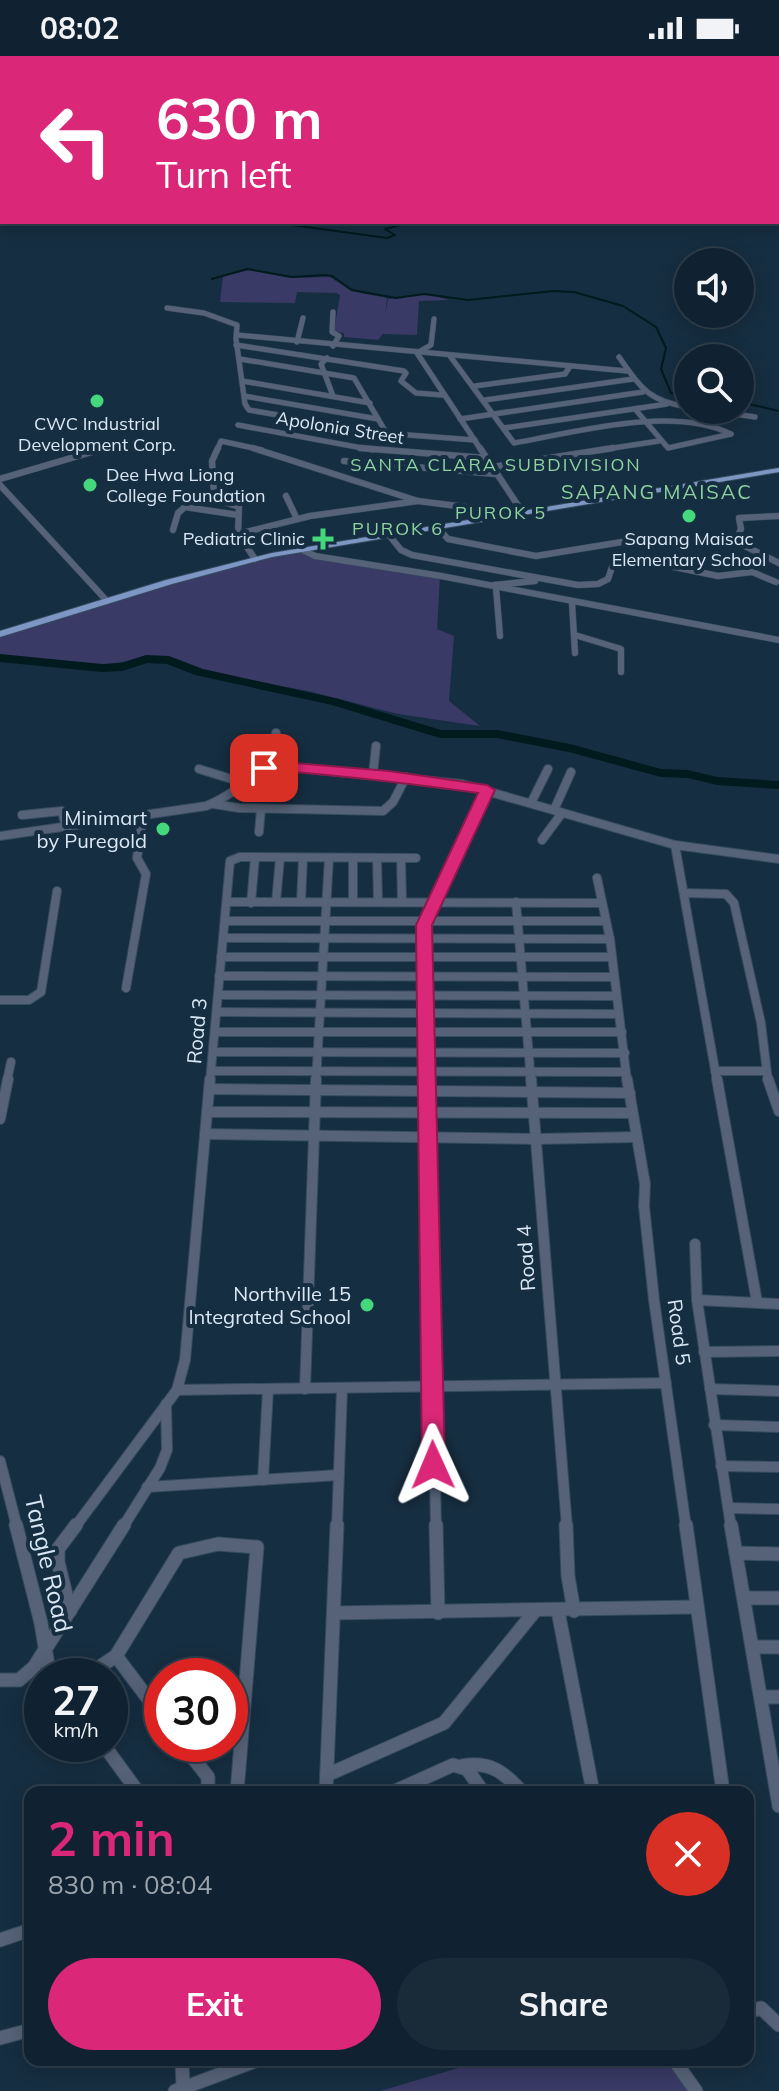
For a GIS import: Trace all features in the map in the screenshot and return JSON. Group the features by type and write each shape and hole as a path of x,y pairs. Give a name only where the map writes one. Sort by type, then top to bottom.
{"main road":[{"path":"0,634 255,559 779,470"}],"street":[{"path":"167,308 204,313 234,323 247,408 387,434 475,440"},
{"path":"333,312 332,332 339,337 333,346"},
{"path":"297,342 303,318"},
{"path":"417,353 431,345 434,319"},
{"path":"237,335 627,371"},
{"path":"236,345 406,371 401,381 416,393 442,395"},
{"path":"417,353 523,513"},
{"path":"450,356 514,443 648,423 685,421 722,428 731,434 673,449 659,441 648,423 635,409"},
{"path":"619,357 643,392 667,404"},
{"path":"327,358 321,364 333,396"},
{"path":"240,359 354,378 387,434"},
{"path":"475,386 567,373 569,368"},
{"path":"485,400 633,379"},
{"path":"242,381 370,403"},
{"path":"460,419 643,392"},
{"path":"244,396 378,419"},
{"path":"504,428 674,405"},
{"name":"Apolonia Street","path":"238,425 370,450 486,458"},
{"path":"255,559 238,534 238,506 216,499 214,495 212,461 221,441 279,454 418,501 465,507 483,519"},
{"path":"344,461 494,470 659,441"},
{"path":"0,479 95,451"},
{"path":"0,485 107,601"},
{"path":"286,496 297,519"},
{"path":"238,534 297,519 418,501"},
{"path":"173,530 178,513 185,507 238,515"},
{"path":"779,516 739,518 741,529 737,538 745,546 779,563"},
{"path":"437,527 448,539 536,556 622,542"},
{"path":"389,535 401,550 412,555 587,586 608,579 612,567 625,562 665,565 718,576 755,572 776,582"},
{"path":"303,550 315,556 779,640"},
{"path":"492,587 545,580"},
{"path":"529,595 545,580"},
{"path":"492,587 500,636"},
{"path":"572,603 575,653"},
{"path":"575,635 621,649 621,672"},
{"path":"276,733 280,767"},
{"path":"373,774 376,746"},
{"path":"214,804 264,768 406,777 487,790 675,845 779,859"},
{"path":"199,769 241,782"},
{"path":"531,803 548,769"},
{"path":"542,840 558,811 571,772"},
{"path":"0,836 214,804 321,813 383,811 393,802 406,777"},
{"path":"438,1613 431,1385 425,938 427,920 434,902 487,790"},
{"path":"259,832 261,809"},
{"path":"22,815 62,811 66,828"},
{"path":"126,988 146,874 137,858 143,816"},
{"path":"675,845 757,1302"},
{"name":"Road 3","path":"177,1390 185,1360 192,1305 197,1204 230,861 237,857 255,857"},
{"path":"251,903 255,857 416,858"},
{"path":"276,902 280,858"},
{"path":"301,902 303,858"},
{"path":"305,1389 313,1135 329,858"},
{"path":"353,858 353,902"},
{"path":"377,858 378,902"},
{"path":"401,858 402,902"},
{"name":"Road 5","path":"597,878 610,939 615,996 645,1184 647,1249 722,1786"},
{"path":"0,1000 29,1000 41,992 57,891"},
{"path":"684,893 726,894 734,903 761,1023 765,1071 779,1111"},
{"path":"227,902 600,903"},
{"name":"Road 4","path":"516,902 566,1510 568,1576 574,1611"},
{"path":"225,921 604,921"},
{"path":"223,938 610,939"},
{"path":"221,957 611,957"},
{"path":"219,976 614,977"},
{"path":"218,995 615,996"},
{"path":"217,1012 618,1014"},
{"path":"215,1032 622,1032"},
{"path":"214,1052 625,1053"},
{"path":"0,1119 11,1062"},
{"path":"211,1071 626,1072"},
{"path":"715,1071 765,1071"},
{"path":"209,1089 630,1093"},
{"path":"207,1112 632,1113"},
{"path":"205,1134 536,1139 636,1137"},
{"path":"695,1244 697,1300 714,1425 761,1697 775,1750 779,1806"},
{"path":"697,1300 779,1304"},
{"path":"704,1352 779,1351"},
{"path":"70,1611 58,1562 61,1544 177,1390 666,1383"},
{"path":"263,1480 268,1389"},
{"path":"326,1786 342,1389"},
{"path":"710,1389 779,1391"},
{"path":"0,1680 11,1683 20,1681 34,1667 160,1468 167,1450 166,1404"},
{"path":"714,1425 779,1427"},
{"name":"Tangle Road","path":"0,1461 48,1658"},
{"path":"721,1466 779,1467"},
{"path":"147,1487 339,1475"},
{"path":"729,1508 779,1509"},
{"path":"113,1658 179,1553 191,1548 236,1544 257,1547 237,1786"},
{"path":"736,1553 779,1554"},
{"path":"745,1598 779,1598"},
{"path":"334,1613 696,1607"},
{"path":"327,1775 444,1723 535,1611"},
{"path":"558,1611 592,1786"},
{"path":"754,1647 779,1647"},
{"path":"116,1656 144,1693"},
{"path":"761,1697 779,1697"},
{"path":"116,1762 134,1786"},
{"path":"196,1762 208,1777 208,1786"},
{"path":"406,1786 448,1766 476,1763 494,1765 516,1786"},
{"path":"462,1766 478,1786"},
{"path":"0,1940 24,1932"},
{"path":"754,2010 761,2008 779,2025"},
{"path":"0,2038 24,2032"},
{"path":"181,2066 179,2090 242,2066"},
{"path":"681,2066 696,2091"}],"shaded area":[{"path":"250,270 290,278 330,277 351,291 387,298 385,315 388,299 428,294 449,300 419,301 417,335 383,334 378,340 344,337 344,333 334,331 340,295 336,293 297,292 295,303 220,302 223,276"},
{"path":"304,551 440,576 437,629 454,636 449,701 480,726 398,714 308,691 207,672 168,656 91,666 0,655 0,636 189,578"},
{"path":"465,2066 671,2066 689,2091 380,2091"}],"waterway":[{"path":"285,224 387,238 395,235 385,229 404,224"},
{"path":"212,279 247,269 292,277 325,275 332,276 352,290 396,298 424,294 468,300 553,291 574,292 623,306 656,327 666,348 661,369 674,394"},
{"path":"754,405 779,411"},
{"path":"0,658 102,668 122,667 146,659 169,660 199,672 335,702 440,734 497,734 570,748 661,773 779,785"}],"place":[{"name":"CWC Industrial Development Corp.","path":"97,401"},
{"name":"Dee Hwa Liong College Foundation","path":"90,485"},
{"name":"Sapang Maisac Elementary School","path":"689,516"},
{"name":"Pediatric Clinic","path":"323,539"},
{"name":"Minimart by Puregold","path":"163,829"},
{"name":"Northville 15 Integrated School","path":"367,1305"}],"district":[{"name":"SANTA CLARA SUBDIVISION","path":"496,465"},
{"name":"SAPANG MAISAC","path":"657,492"},
{"name":"PUROK 5","path":"501,513"},
{"name":"PUROK 6","path":"398,529"}],"route":[{"path":"264,768 295,767 389,775 487,790 424,925 433,1465"}]}
